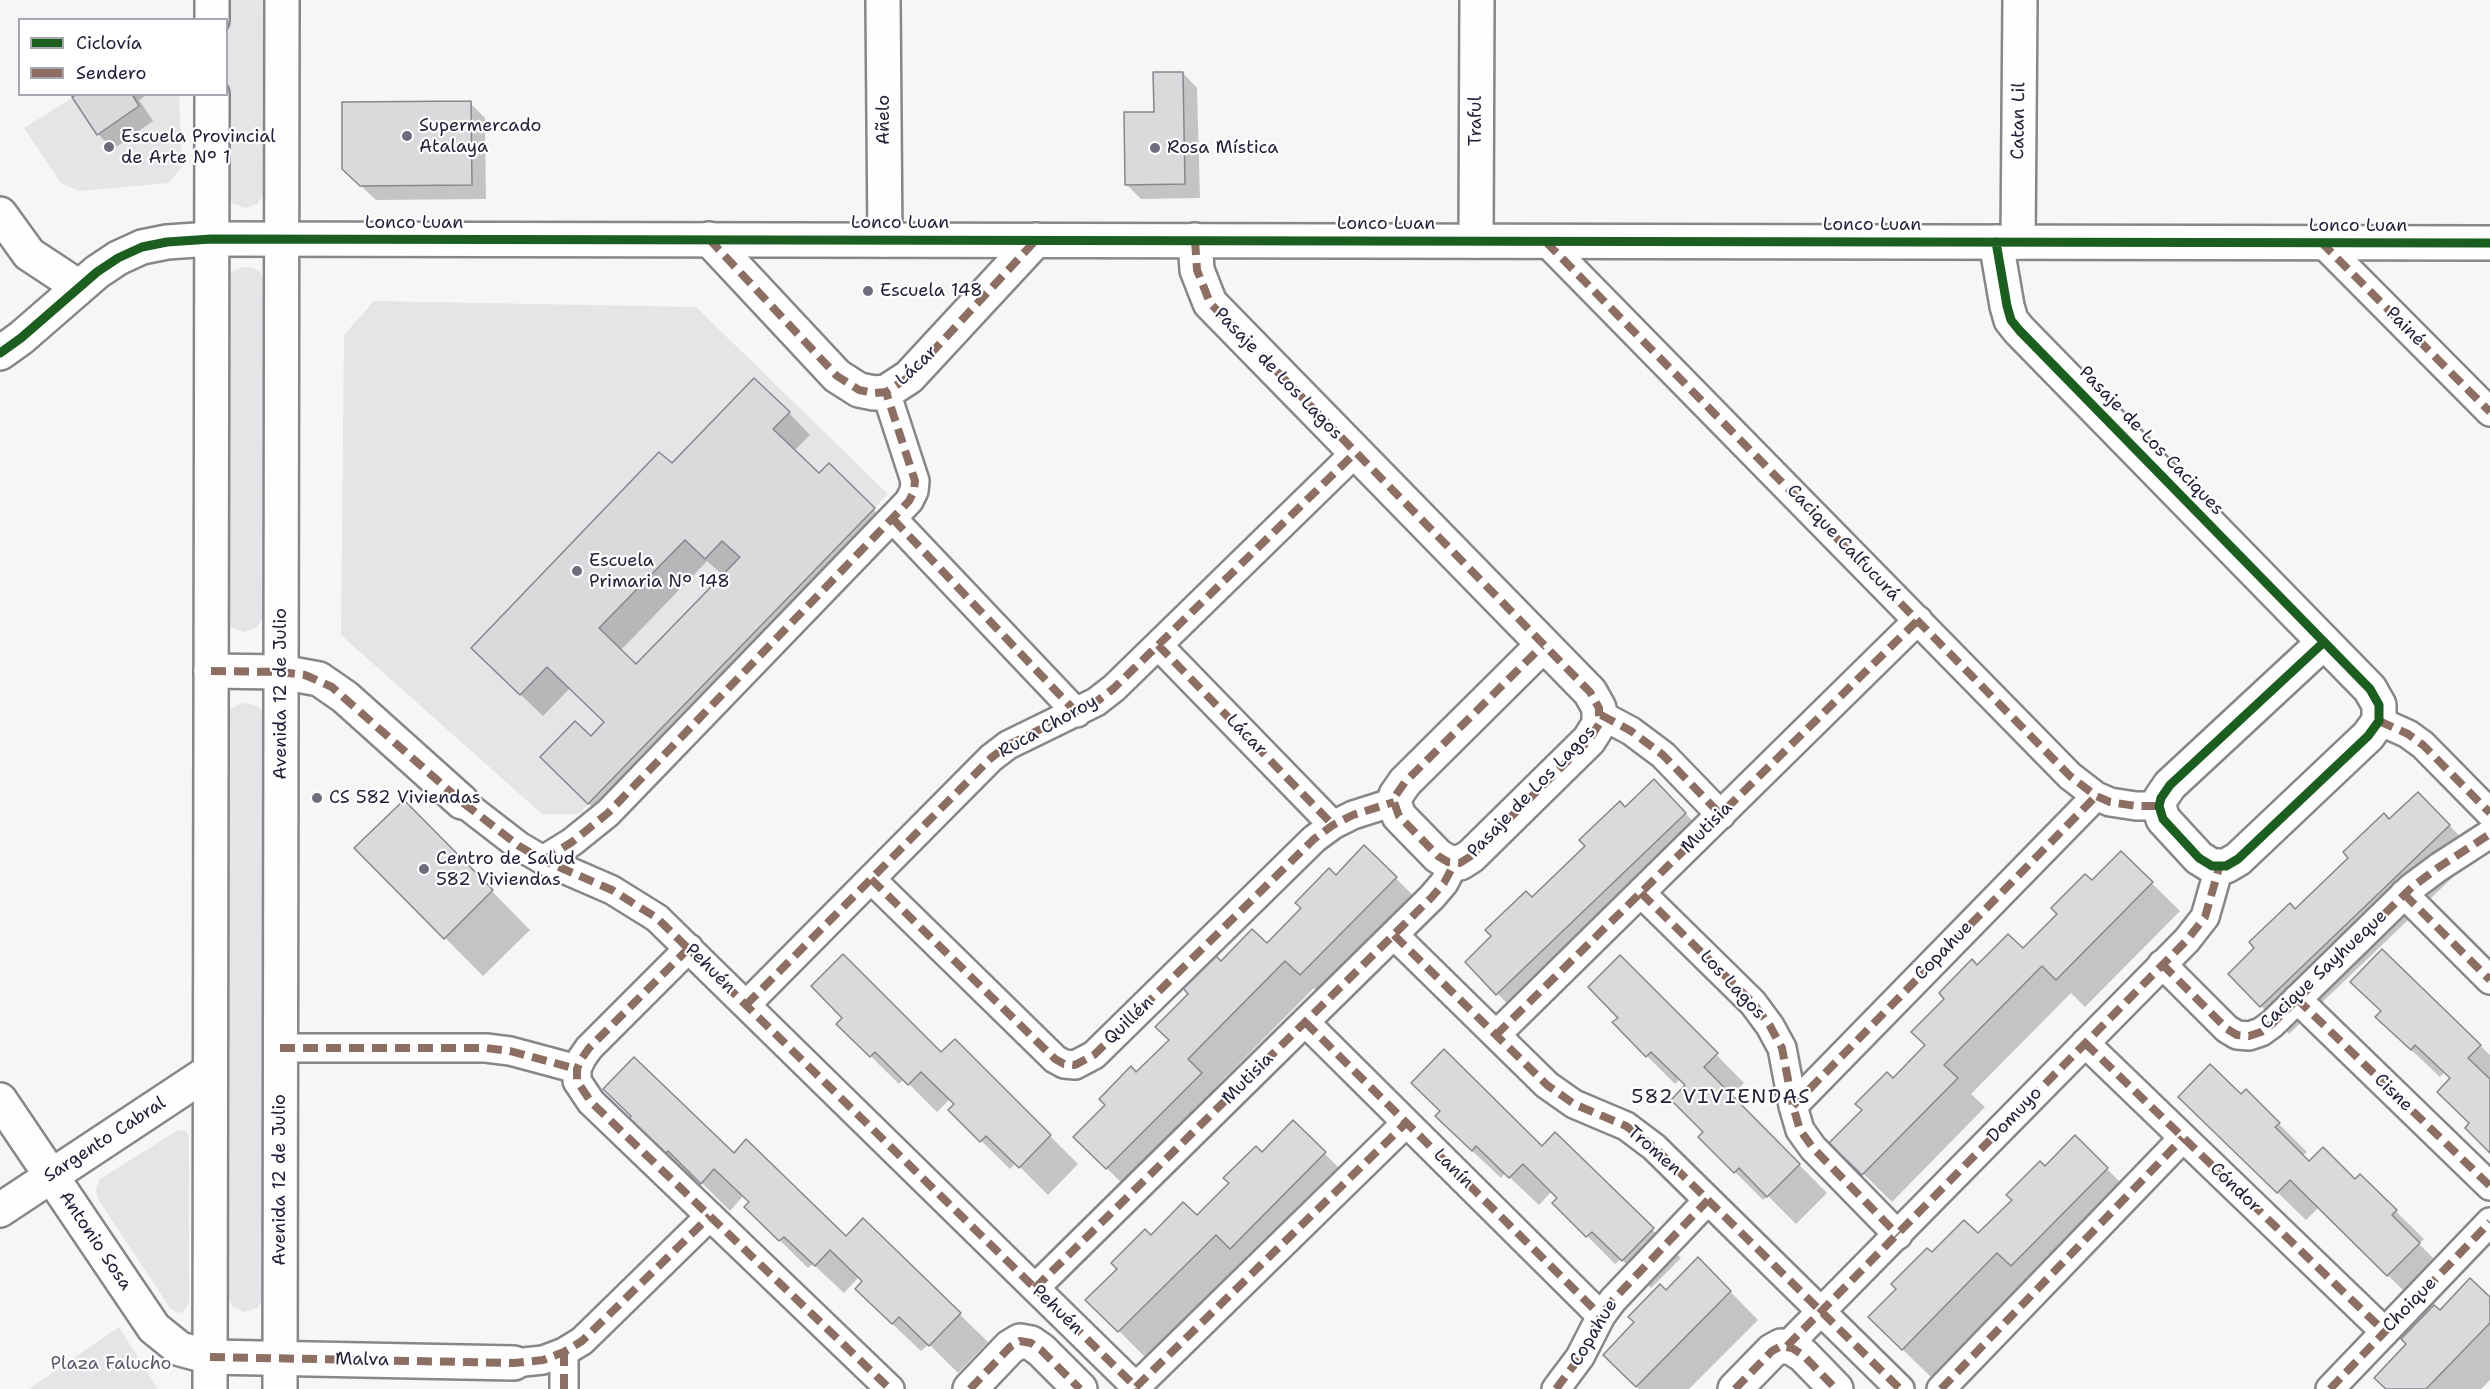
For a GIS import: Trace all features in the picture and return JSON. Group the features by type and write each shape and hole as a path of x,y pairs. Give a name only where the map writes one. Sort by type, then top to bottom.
{"street":[{"path":"212,0 212,18"},
{"name":"Avenida 12 de Julio","path":"280,1374 282,0"},
{"name":"Añelo","path":"883,0 885,240"},
{"name":"Traful","path":"1476,241 1477,0"},
{"name":"Catan Lil","path":"2007,242 2020,0"},
{"path":"210,1389 212,96"},
{"path":"0,214 29,254 79,287"},
{"name":"Lonco Luan","path":"0,353 21,338 79,287 118,258 142,247 167,242 211,239 2490,243"},
{"name":"Lácar","path":"708,239 837,376 859,390 874,393 886,392 909,377 1036,240"},
{"name":"Pasaje de Los Lagos","path":"1195,240 1197,270 1210,303 1596,699 1601,716 1589,740 1471,856 1460,863 1454,864 1437,856 1399,816 1394,802"},
{"name":"Cacique Calfucurá","path":"1546,242 2070,776 2096,796 2123,805 2159,806"},
{"name":"Pasaje de Los Caciques","path":"2007,242 2007,306 2019,330 2375,696 2381,712 2379,721"},
{"name":"Painé","path":"2321,242 2490,412"},
{"path":"543,860 572,842 608,813 909,501 914,491 915,481 886,392"},
{"name":"Ruca Choroy","path":"746,1005 991,758 1008,745 1077,713 1114,688 1355,453"},
{"path":"893,519 1077,713"},
{"name":"Mutisia","path":"1497,1035 1918,620"},
{"path":"2324,642 2165,791 2159,806 2163,819 2199,858 2219,868 2238,859 2368,736 2379,721 2408,734 2423,745 2490,813"},
{"name":"Lácar","path":"1158,645 1333,825"},
{"path":"1394,802 1405,782 1542,646"},
{"name":"Pehuén","path":"211,671 281,672 305,675 332,687 462,802 519,846 543,860 612,890 657,918 1137,1388"},
{"path":"1601,716 1631,731 1663,755 1721,815"},
{"name":"Copahue","path":"1792,1106 2096,796"},
{"name":"Quillén","path":"871,879 1055,1059 1064,1064 1075,1065 1094,1055 1314,839 1333,825 1353,815 1394,802"},
{"name":"Cacique Sayhueque","path":"2162,964 2227,1029 2237,1035 2249,1036 2261,1032 2404,894 2439,867 2490,834"},
{"name":"Mutisia","path":"1035,1288 1438,890 1454,864"},
{"name":"Domuyo","path":"1787,1347 2187,940 2205,917 2219,868"},
{"name":"Los Lagos","path":"1641,893 1753,1003 1770,1026 1782,1048 1792,1106 1800,1130 1813,1148 1898,1235"},
{"path":"2404,894 2490,980"},
{"name":"Tromen","path":"1394,934 1559,1095 1641,1135 1900,1389"},
{"path":"689,948 590,1048 582,1058 577,1070 577,1081 591,1102 890,1389"},
{"name":"Cisne","path":"2297,999 2490,1186"},
{"name":"Lanín","path":"1305,1023 1601,1316"},
{"name":"Cóndor","path":"2085,1043 2385,1332"},
{"path":"280,1048 486,1048 510,1051 577,1070"},
{"name":"Sargento Cabral","path":"0,1210 210,1071"},
{"name":"Antonio Sosa","path":"0,1100 154,1328 180,1349 210,1357"},
{"path":"1137,1388 1406,1123"},
{"path":"1941,1389 2184,1138"},
{"name":"Copahue","path":"1556,1389 1580,1357 1601,1316 1624,1287 1708,1200"},
{"path":"514,1363 543,1360 564,1352 582,1341 710,1215"},
{"name":"Choique","path":"2330,1389 2490,1221"},
{"path":"970,1389 1010,1347 1020,1341 1031,1343 1041,1350 1080,1389"},
{"path":"1735,1389 1781,1346 1803,1354 1836,1389"},
{"path":"564,1352 564,1389"},
{"name":"Malva","path":"210,1357 280,1374 514,1363"}],"shaded area":[{"path":"227,0 266,0 265,193 257,204 245,208 232,203 226,192"},
{"name":"Escuela Provincial de Arte N° 1","path":"75,96 179,96 182,166 169,183 79,191 61,183 24,128"},
{"path":"243,267 250,267 260,272 266,284 264,617 256,628 244,632 231,627 227,622 227,283 232,272"},
{"name":"Escuela Primaria N° 148","path":"374,301 696,307 888,494 579,814 542,814 341,635 344,335"},
{"path":"242,703 260,708 265,720 265,1297 257,1308 244,1312 233,1307 226,1296 226,719 232,708"},
{"path":"178,1130 186,1131 189,1138 189,1304 183,1312 178,1313 170,1308 98,1199 96,1189 100,1179"},
{"name":"Plaza Falucho","path":"119,1327 158,1389 29,1389 91,1346"}],"building":[{"name":"Rosa Mística","path":"1153,72 1183,72 1185,184 1125,185 1124,112 1154,112"},
{"path":"133,96 139,106 97,135 72,97"},
{"name":"Supermercado Atalaya","path":"471,101 472,185 360,186 342,169 342,102"},
{"path":"754,378 790,412 773,429 819,473 829,463 875,508 588,804 540,757 575,721 591,736 604,722 547,667 520,695 471,648 659,452 672,463","holes":["685,540 705,559 722,541 740,557 636,664 599,628"]},
{"path":"1654,779 1686,813 1496,995 1465,962 1491,936 1485,930 1526,891 1532,897 1585,846 1579,840 1620,801 1625,807"},
{"path":"2418,792 2450,825 2260,1007 2228,974 2254,948 2249,942 2290,903 2295,909 2348,858 2343,852 2384,813 2389,819"},
{"name":"Centro de Salud 582 Viviendas","path":"404,800 493,890 444,939 354,848"},
{"path":"1364,845 1397,877 1300,975 1285,961 1188,1059 1202,1073 1106,1169 1073,1137 1105,1105 1099,1099 1131,1066 1136,1072 1169,1040 1155,1027 1188,994 1183,988 1215,955 1221,961 1252,929 1267,943 1301,908 1295,903 1329,868 1336,875"},
{"path":"2121,851 2153,882 2056,980 2042,966 1944,1065 1958,1078 1862,1175 1829,1143 1862,1110 1855,1104 1887,1072 1893,1078 1925,1045 1911,1032 1944,999 1939,993 1972,959 1977,965 2008,934 2023,948 2057,914 2051,908 2085,874 2092,880"},
{"path":"2382,949 2481,1045 2468,1058 2490,1079 2490,1153 2465,1128 2469,1123 2437,1092 2450,1078 2415,1045 2411,1050 2375,1017 2381,1011 2350,982"},
{"path":"843,954 941,1052 955,1039 1051,1135 1019,1168 986,1136 980,1142 948,1110 954,1104 921,1072 908,1085 875,1052 870,1057 836,1024 842,1018 811,986"},
{"path":"1620,955 1718,1053 1704,1067 1800,1164 1767,1197 1739,1168 1734,1173 1698,1137 1703,1132 1671,1100 1685,1085 1651,1052 1646,1057 1612,1022 1618,1018 1588,987"},
{"path":"1444,1049 1542,1146 1555,1132 1654,1228 1622,1261 1592,1232 1586,1237 1552,1203 1557,1198 1523,1164 1509,1178 1476,1146 1472,1151 1435,1116 1440,1111 1411,1083"},
{"path":"634,1057 734,1153 746,1139 846,1236 863,1218 961,1313 929,1346 899,1317 892,1324 855,1289 862,1281 830,1250 815,1266 784,1237 779,1241 744,1207 749,1202 714,1169 701,1184 668,1151 663,1156 627,1121 631,1116 603,1089"},
{"path":"2210,1064 2241,1094 2246,1089 2280,1123 2275,1127 2309,1161 2323,1147 2355,1179 2360,1174 2397,1210 2392,1215 2420,1243 2387,1276 2290,1180 2277,1193 2178,1097"},
{"path":"1293,1120 1326,1152 1230,1249 1216,1235 1118,1332 1085,1300 1117,1269 1111,1263 1145,1229 1151,1235 1183,1202 1197,1215 1229,1183 1223,1178 1256,1146 1262,1152"},
{"path":"2075,1135 2108,1168 2011,1266 1997,1253 1902,1350 1868,1317 1896,1289 1891,1284 1927,1248 1932,1252 1964,1220 1978,1233 2012,1200 2006,1195 2040,1161 2045,1166"},
{"path":"1698,1257 1731,1291 1636,1387 1603,1355 1634,1322 1628,1317 1660,1284 1666,1290"},
{"path":"2470,1278 2490,1297 2490,1323 2426,1389 2386,1389 2374,1378 2406,1344 2401,1339 2434,1305 2440,1310"}],"marked path":[{"path":"709,239 837,376 859,390 874,393 886,392 909,377 1036,240"},
{"path":"1195,240 1197,270 1210,303 1590,692 1599,708 1599,724 1589,740 1471,856 1460,863 1448,862 1438,856 1399,816 1394,802 1396,795 1405,782 1542,646"},
{"path":"1546,242 2070,776 2096,796 2110,802 2136,806 2159,806"},
{"path":"2321,242 2490,412"},
{"path":"543,860 572,842 608,813 909,501 914,491 915,481 886,392"},
{"path":"746,1005 991,758 1008,745 1096,702 1114,688 1355,453"},
{"path":"893,519 1077,713"},
{"path":"1496,1035 1918,620"},
{"path":"1158,645 1333,825"},
{"path":"211,671 281,672 305,675 332,687 462,802 519,846 543,860 612,890 657,918 1138,1389"},
{"path":"1601,715 1631,731 1663,755 1721,815"},
{"path":"2379,721 2408,734 2423,745 2490,813"},
{"path":"1793,1106 2096,796"},
{"path":"871,879 1055,1059 1064,1064 1075,1065 1094,1055 1314,839 1333,825 1353,815 1394,802"},
{"path":"2162,964 2227,1029 2237,1035 2249,1036 2261,1032 2272,1024 2412,887 2490,834"},
{"path":"1035,1288 1432,897 1444,883 1454,864"},
{"path":"1787,1346 2187,940 2205,917 2219,868"},
{"path":"1641,893 1753,1003 1770,1026 1782,1048 1800,1130 1813,1148 1898,1235"},
{"path":"2404,894 2490,980"},
{"path":"1394,935 1547,1085 1574,1104 1626,1126 1654,1147 1900,1389"},
{"path":"689,948 589,1048 577,1069 577,1081 591,1102 890,1389"},
{"path":"2297,999 2490,1186"},
{"path":"1305,1022 1601,1316"},
{"path":"2085,1043 2385,1332"},
{"path":"280,1048 486,1048 510,1051 577,1069"},
{"path":"1136,1387 1406,1123"},
{"path":"1941,1389 2183,1138"},
{"path":"1556,1389 1580,1357 1601,1316 1613,1300 1708,1200"},
{"path":"210,1357 514,1363 543,1360 564,1352 582,1341 710,1216"},
{"path":"2330,1389 2490,1222"},
{"path":"970,1389 1010,1347 1020,1341 1031,1343 1041,1350 1080,1389"},
{"path":"1735,1389 1772,1351 1781,1346 1792,1348 1803,1355 1836,1389"},
{"path":"564,1352 564,1389"}],"cycle path":[{"path":"0,353 21,338 97,272 118,258 142,247 167,242 211,239 2490,243"},
{"path":"1996,242 2007,306 2011,320 2019,330 2370,689 2379,705 2379,721 2368,736 2238,859 2226,866 2212,866 2199,858 2163,819 2159,806 2161,798 2170,785 2324,642"}],"place":[{"name":"Supermercado Atalaya","path":"407,136"},
{"name":"Escuela Provincial de Arte N° 1","path":"109,147"},
{"name":"Rosa Mística","path":"1155,148"},
{"name":"Escuela 148","path":"868,291"},
{"name":"Escuela Primaria N° 148","path":"577,571"},
{"name":"CS 582 Viviendas","path":"317,798"},
{"name":"Centro de Salud 582 Viviendas","path":"424,869"}],"district":[{"name":"582 VIVIENDAS","path":"1721,1098"}]}
